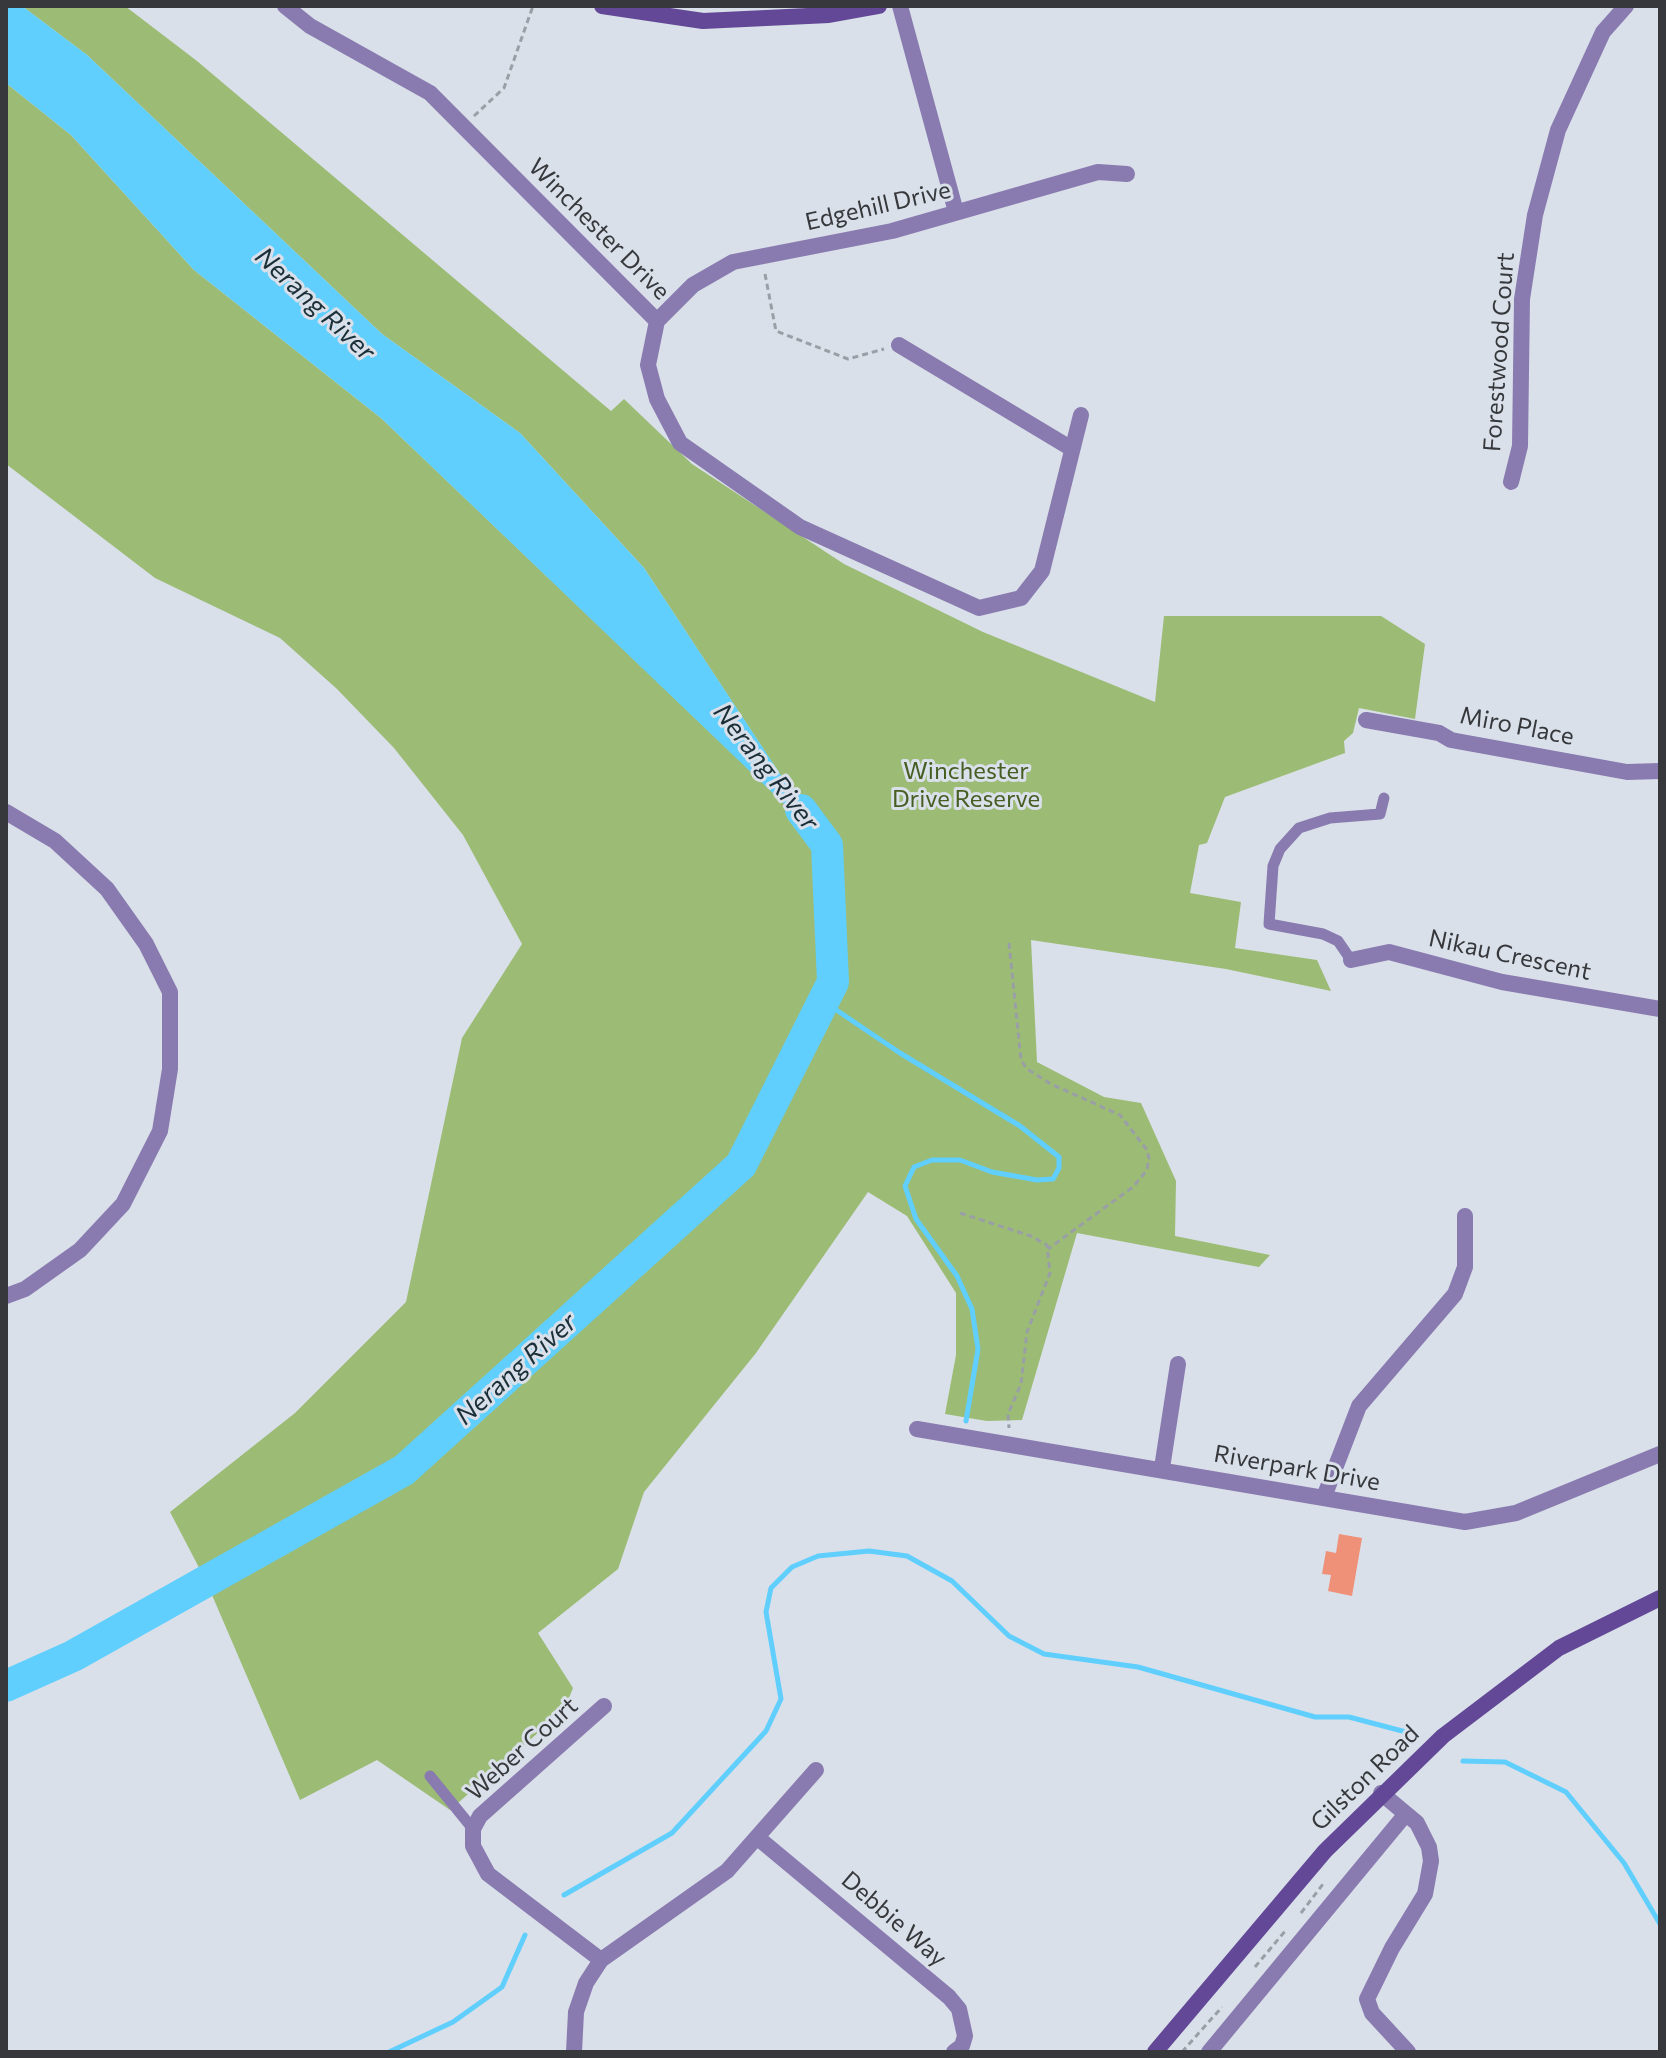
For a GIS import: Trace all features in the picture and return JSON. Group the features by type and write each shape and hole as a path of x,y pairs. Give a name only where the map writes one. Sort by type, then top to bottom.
{"main road":[{"path":"602,6 703,21 829,15 879,6"},
{"name":"Gilston Road","path":"1155,2052 1325,1851 1381,1793 1500,1689 1559,1648 1660,1598"}],"street":[{"name":"Winchester Drive","path":"285,6 310,26 430,93 657,321 648,365 657,399 680,443 800,527 979,608 1021,598 1042,571 1081,415"},
{"path":"900,6 956,212"},
{"name":"Forestwood Court","path":"1511,482 1520,446 1522,299 1535,215 1558,130 1603,32 1626,6"},
{"name":"Edgehill Drive","path":"657,321 693,285 733,262 892,231 1098,172 1127,174"},
{"path":"899,345 1072,449"},
{"name":"Miro Place","path":"1366,720 1439,733 1451,740 1627,772 1660,771"},
{"path":"6,812 55,841 107,889 146,944 170,992 170,1069 160,1131 123,1204 80,1250 25,1289 6,1296"},
{"name":"Nikau Crescent","path":"1351,960 1389,952 1502,982 1660,1009"},
{"path":"1324,1497 1359,1406 1455,1294 1465,1267 1465,1216"},
{"path":"1162,1468 1178,1364"},
{"name":"Riverpark Drive","path":"917,1429 1162,1468 1465,1522 1516,1513 1660,1454"},
{"name":"Weber Court","path":"601,1960 488,1874 473,1846 473,1829 480,1816 604,1706"},
{"path":"574,2052 576,2012 586,1983 601,1960 727,1871 816,1770"},
{"path":"1381,1793 1417,1823 1429,1847 1429,1879 1418,1908 1392,1948 1367,1999 1372,2013 1408,2052"},
{"path":"1209,2052 1405,1815"},
{"name":"Debbie Way","path":"758,1838 780,1852 949,1997 964,2021 962,2046 954,2052"}],"lane":[{"path":"1351,960 1338,941 1323,934 1269,924 1273,866 1280,849 1299,828 1330,818 1380,814 1384,798"},
{"path":"430,1776 473,1829"}],"path":[{"path":"463,126 504,88 533,6"},
{"path":"761,257 776,331 848,359 899,345"},
{"path":"1009,943 1021,1060 1051,1084 1120,1115 1141,1141 1149,1158 1147,1170 1133,1187 1048,1249"},
{"path":"960,1213 1031,1236 1047,1245 1048,1249 1050,1273 1030,1322 1021,1384 1008,1414 1010,1445"}],"green space":[{"name":"Winchester Drive Reserve","path":"22,6 125,6 197,61 611,411 624,399 692,464 844,564 983,632 1155,702 1164,616 1381,616 1425,644 1415,719 1359,708 1353,733 1344,741 1345,753 1225,797 1207,843 1199,845 1190,893 1241,902 1235,948 1317,960 1331,991 1226,969 1031,940 1037,1062 1104,1097 1141,1103 1176,1181 1175,1236 1270,1255 1259,1267 1077,1233 1022,1420 987,1421 945,1414 956,1355 956,1293 907,1216 868,1192 756,1353 644,1492 618,1569 538,1633 573,1688 564,1710 450,1810 377,1760 300,1800 206,1581 170,1512 295,1413 406,1302 462,1038 522,944 463,835 394,748 337,689 280,638 155,578 6,464 6,83 71,135 194,270 381,418 824,841 644,568 520,433 382,334 87,55"}],"water":[{"path":"6,6 22,6 87,55 382,334 520,433 644,568 827,845 381,418 194,270 71,135 6,83"}],"building":[{"path":"1339,1534 1362,1538 1352,1596 1328,1591 1331,1575 1322,1574 1326,1551 1336,1553"}],"waterway":[{"name":"Nerang River","path":"6,1686 73,1656 404,1470 741,1165 833,982 827,845 801,810"},
{"path":"823,1001 900,1053 1020,1126 1059,1157 1059,1168 1053,1179 1037,1180 992,1172 960,1160 932,1160 914,1167 905,1186 916,1219 957,1276 972,1309 978,1349 966,1421"},
{"path":"564,1895 672,1833 766,1731 781,1699 766,1612 771,1588 792,1567 818,1556 869,1551 907,1556 952,1581 1009,1636 1044,1654 1138,1667 1315,1717 1349,1717 1406,1732"},
{"path":"1463,1761 1505,1762 1566,1792 1624,1863 1660,1924"},
{"path":"389,2052 453,2022 502,1987 525,1935"}]}
